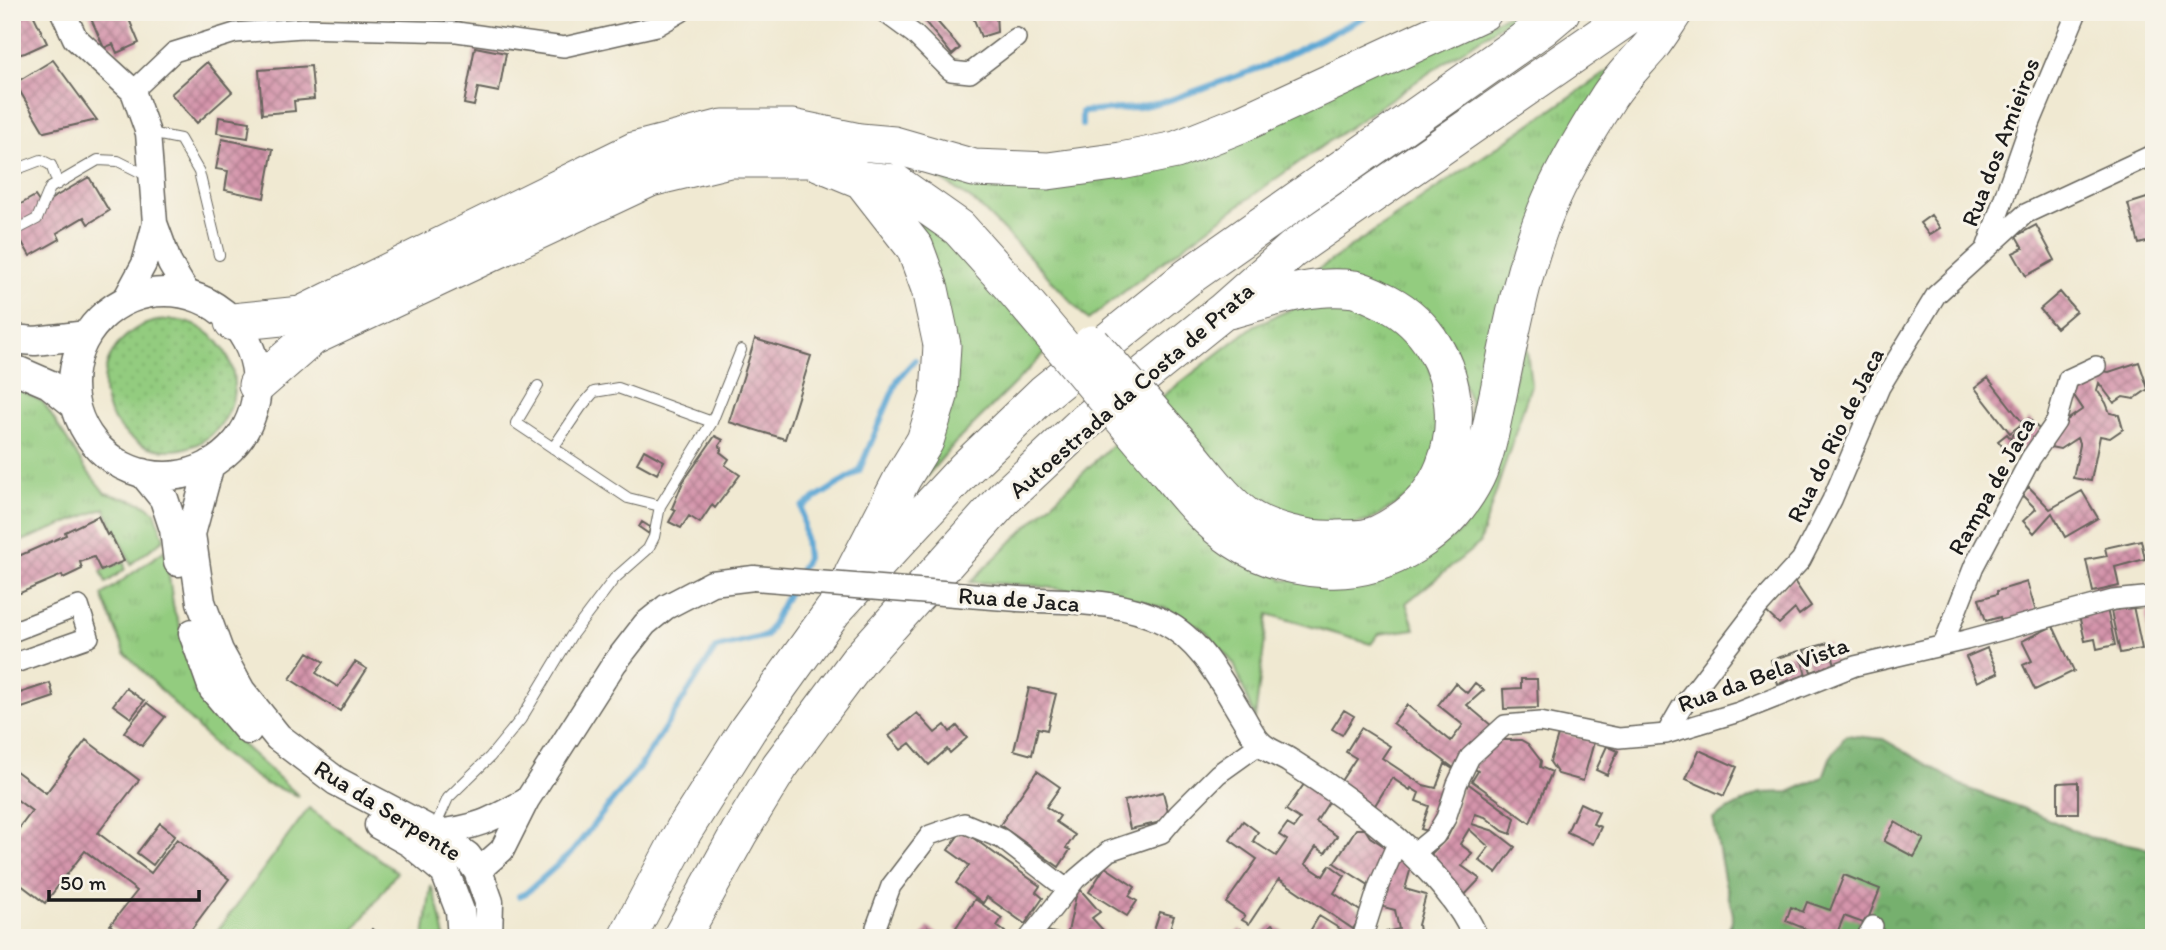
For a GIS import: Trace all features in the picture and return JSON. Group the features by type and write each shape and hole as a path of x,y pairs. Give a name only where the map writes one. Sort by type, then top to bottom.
{"highway":[{"path":"233,322 300,315 634,151 723,128 793,128 860,142 894,145 974,168 1048,171 1121,161 1175,150 1241,124 1483,12"},
{"name":"Autoestrada da Costa de Prata","path":"627,938 684,830 748,729 833,611 965,469 1044,393 1188,278 1561,12"},
{"name":"Autoestrada da Costa de Prata","path":"681,938 739,833 780,766 859,660 1004,498 1083,424 1222,312 1292,250 1635,12"},
{"path":"1178,462 1195,507 1223,533 1260,554 1305,568 1346,570 1373,564 1403,551 1434,532 1458,505 1477,475 1488,439 1526,266 1547,210 1576,152 1611,94 1653,43 1674,12"},
{"path":"860,142 937,184 977,216 1022,281 1178,462 1247,516 1269,527 1318,540 1369,537 1396,524 1417,509 1439,481 1450,453 1454,421 1451,388 1438,352 1421,328 1403,311 1356,289 1317,288 1222,312"},
{"path":"257,386 312,337 650,178 729,159 811,159 862,180 895,183 960,228 1022,281"},
{"path":"833,611 892,496 925,441 939,396 942,345 930,289 915,247 862,180"}],"main road":[{"path":"166,292 188,295 212,305 233,322 246,341 254,363 257,386 253,409 243,431 229,450 210,464 189,473 166,476 143,473 119,464 99,449 84,428 75,405 74,369 87,335 110,310 124,301 144,294 166,292"},
{"path":"12,339 35,341 87,335"},
{"path":"12,368 49,384 75,405"},
{"name":"Rua da Serpente","path":"210,464 191,534 201,602 219,651 241,691 278,737 336,782 433,832 467,856 478,871 489,902 488,938"},
{"name":"Rua da Serpente","path":"143,473 164,499 174,530 185,612 213,688 265,749 333,800 411,843 445,872 461,924"},
{"path":"445,872 478,871"},
{"name":"Rua de Jaca","path":"461,924 478,871"}],"street":[{"path":"63,12 75,38 133,91 148,133 155,223 170,264 188,295"},
{"path":"133,91 174,52 234,33 302,28 457,32 564,47 657,26 681,12"},
{"path":"884,12 915,34 951,71 970,73 1016,38"},
{"name":"Rua dos Amieiros","path":"1986,250 2030,124 2077,12"},
{"name":"Rua do Rio de Jaca","path":"1666,734 1681,708 1759,606 1801,560 1832,500 1880,387 1936,295 2025,214 2154,154"},
{"path":"124,301 144,264 155,223"},
{"name":"Rampa de Jaca","path":"1943,645 1974,566 2031,458 2056,422 2068,379 2096,366"},
{"name":"Rua de Jaca","path":"478,871 502,850 527,800 614,664 645,624 666,607 712,583 754,578 1113,606 1165,622 1182,634 1210,664 1260,744 1289,760 1374,820 1406,848 1467,917 1476,938"},
{"name":"Rua da Bela Vista","path":"1406,848 1435,836 1447,818 1457,784 1470,757 1505,725 1540,722 1619,738 1666,734 1739,712 1855,666 2113,600 2154,596"},
{"path":"12,632 79,606 89,637 12,664"},
{"path":"1029,938 1076,879 1109,851 1162,833 1218,775 1260,744"},
{"name":"Rua de Jaca","path":"433,832 459,830 487,822 527,800"},
{"path":"877,938 876,927 891,887 930,835 964,823 1002,839 1068,890"},
{"path":"1366,938 1364,932 1379,885 1406,848"}],"lane":[{"path":"148,133 180,139 200,172 219,255"},
{"path":"12,171 41,160 51,165 58,184"},
{"path":"12,232 37,219 50,188 98,160 118,161 151,178"},
{"path":"433,832 449,799 522,719 571,636 607,588 648,550 654,537 660,506 712,422 741,350"},
{"path":"538,386 516,423 628,498 660,506"},
{"path":"553,448 594,392 618,388 712,422"}],"green space":[{"path":"1510,14 1516,15 1298,163 1088,320 976,203 917,163 1031,180 1445,43"},
{"path":"1614,67 1471,442 1470,401 1449,347 1307,277"},
{"path":"897,204 968,259 1048,350 955,443 896,512 939,428"},
{"path":"1347,304 1371,312 1393,325 1427,357 1445,423 1421,489 1369,521 1332,529 1273,514 1236,488 1158,400 1255,325 1296,307"},
{"path":"169,320 194,325 215,339 229,360 234,385 229,410 215,431 194,445 169,450 144,445 123,431 109,410 104,385 109,360 123,339 144,325"},
{"path":"1525,333 1531,385 1479,544 1406,603 1415,629 1379,634 1371,644 1268,614 1255,719 1234,664 1205,630 1167,609 1130,598 1029,585 970,582 1118,439 1283,580 1374,583 1425,558 1462,530 1492,470"},
{"path":"12,388 43,402 85,468 105,493 146,505 155,512 164,539 131,564 105,508 12,545 12,484 17,480 12,479"},
{"path":"165,550 174,610 204,691 237,740 299,796 264,783 223,754 125,653 102,595"},
{"path":"124,561 125,569 106,583 101,571"},
{"path":"1846,735 1883,739 1969,789 2025,809 2089,837 2144,847 2154,853 2154,938 1724,938 1733,914 1713,818 1760,793 1789,792 1823,777 1830,758"},
{"path":"309,808 397,872 349,938 212,938"},
{"path":"431,885 439,908 445,938 424,938"}],"building":[{"path":"12,12 32,12 47,43 12,56"},
{"path":"88,12 126,12 139,43 117,53 113,44 104,48"},
{"path":"929,12 960,48 952,55 922,18"},
{"path":"971,12 996,12 997,32 981,37"},
{"path":"475,47 506,53 499,92 478,88 474,106 464,104"},
{"path":"53,60 97,120 44,132 15,83"},
{"path":"207,62 232,92 197,123 171,94"},
{"path":"311,66 314,99 294,101 295,111 262,114 259,70"},
{"path":"219,117 250,122 248,138 217,133"},
{"path":"222,139 273,149 264,198 225,190 228,171 216,169"},
{"path":"89,177 109,211 88,224 84,217 57,233 60,239 30,256 12,225 12,209 35,196 41,205"},
{"path":"2150,197 2154,211 2154,240 2139,244 2128,204"},
{"path":"1931,215 1940,228 1929,235 1920,223"},
{"path":"2036,225 2055,260 2026,276 2013,253 2023,248 2016,236"},
{"path":"2060,292 2076,311 2056,328 2040,309"},
{"path":"755,339 811,356 785,439 729,422"},
{"path":"2139,362 2148,389 2134,399 2123,397 2114,403 2099,383 2097,390 2110,413 2119,415 2123,429 2110,438 2100,436 2091,481 2073,478 2080,445 2077,438 2060,449 2050,447 2054,429 2083,409 2071,391 2072,387 2096,370 2109,372"},
{"path":"1988,378 2023,423 2010,433 1975,388"},
{"path":"2029,419 2045,435 2026,454 2010,438"},
{"path":"2007,434 2016,445 2007,452 1998,441"},
{"path":"715,436 723,440 719,446 722,448 720,452 729,459 725,465 740,475 715,508 712,505 700,523 689,516 681,528 669,522 676,510 672,508 683,482"},
{"path":"644,450 664,461 657,474 637,463"},
{"path":"2029,487 2050,509 2082,491 2098,518 2065,537 2052,513 2034,533 2023,521 2036,509 2021,494"},
{"path":"98,516 124,561 101,571 94,557 80,562 82,569 13,596 12,559 66,535 65,532"},
{"path":"642,522 650,527 649,534 639,527"},
{"path":"2141,540 2145,559 2115,567 2119,586 2093,592 2086,560 2107,556 2105,548"},
{"path":"1792,578 1811,606 1799,615 1795,609 1779,624 1764,610"},
{"path":"2027,582 2036,612 2001,623 2000,617 1986,621 1979,599"},
{"path":"2133,606 2142,649 2120,653 2111,611"},
{"path":"2107,609 2115,645 2097,649 2095,639 2085,641 2079,615"},
{"path":"2146,612 2154,612 2154,640 2147,640"},
{"path":"2053,626 2074,671 2035,690 2023,665 2032,661 2022,641"},
{"path":"1828,643 1835,664 1811,672 1804,650"},
{"path":"1987,648 1998,673 1977,682 1966,657"},
{"path":"1799,651 1806,675 1778,684 1771,660"},
{"path":"308,652 324,662 316,673 338,687 355,662 367,669 340,711 290,679"},
{"path":"1521,679 1537,679 1538,708 1504,709 1503,689 1521,688"},
{"path":"50,683 54,697 19,709 14,695"},
{"path":"1455,683 1467,693 1475,683 1484,690 1467,705 1492,726 1455,769 1393,723 1407,705 1451,741 1463,725 1438,705"},
{"path":"126,688 144,701 131,718 113,705"},
{"path":"1029,688 1056,694 1047,730 1038,728 1032,755 1014,750"},
{"path":"147,703 165,717 142,746 124,732"},
{"path":"1344,710 1354,716 1342,735 1332,729"},
{"path":"917,713 935,733 945,725 950,732 957,726 967,738 950,753 947,749 929,765 910,743 901,750 889,736"},
{"path":"1361,728 1390,746 1382,758 1423,785 1436,788 1445,764 1459,773 1428,831 1421,829 1429,806 1416,801 1419,793 1392,778 1372,810 1337,787 1356,758 1346,752"},
{"path":"1559,732 1594,742 1583,781 1558,774 1550,762"},
{"path":"86,740 139,780 98,833 151,873 177,839 229,879 185,938 127,938 110,925 137,891 85,851 45,903 12,878 12,838 32,811 12,796 12,768 46,793"},
{"path":"1497,740 1521,740 1528,744 1541,761 1540,767 1552,772 1530,823 1472,781 1478,771 1472,767"},
{"path":"1607,746 1618,751 1607,775 1596,770"},
{"path":"1699,750 1737,767 1724,796 1686,779"},
{"path":"1037,771 1060,787 1046,807 1060,816 1056,822 1075,835 1066,848 1070,850 1059,867 1000,825"},
{"path":"1307,780 1332,797 1316,822 1337,836 1325,853 1316,847 1305,864 1323,876 1330,865 1345,876 1334,893 1363,913 1353,929 1279,879 1249,924 1242,920 1245,916 1226,903 1257,859 1230,840 1243,821 1258,832 1253,841 1276,856 1287,840 1279,835 1287,824 1294,828 1300,819 1286,810"},
{"path":"1466,782 1515,818 1511,834 1485,817 1475,814 1472,824 1494,831 1515,847 1496,873 1479,860 1489,847 1469,829 1460,844 1472,853 1462,866 1480,879 1461,899 1431,863 1432,853 1447,838 1454,824 1462,787"},
{"path":"2078,782 2078,813 2058,813 2058,783"},
{"path":"1163,792 1170,820 1130,829 1124,801"},
{"path":"1580,803 1599,812 1593,824 1601,827 1593,844 1567,832"},
{"path":"1895,822 1924,839 1914,857 1884,841"},
{"path":"160,823 175,835 153,865 137,853"},
{"path":"1356,829 1365,829 1370,837 1384,846 1386,861 1372,887 1334,863"},
{"path":"962,830 1040,886 1036,892 1043,898 1025,924 987,897 983,903 956,883 969,865 948,850"},
{"path":"1393,854 1413,860 1405,889 1426,895 1418,925 1420,938 1377,938 1376,934 1399,929 1395,910 1380,906"},
{"path":"1105,867 1135,887 1129,896 1137,901 1127,916 1089,892"},
{"path":"1844,875 1880,889 1866,924 1844,916 1835,938 1828,938 1786,921 1791,907 1803,912 1807,902 1830,910"},
{"path":"1078,887 1100,912 1092,918 1110,938 1040,938 1047,931 1067,936"},
{"path":"975,899 1002,918 997,926 1005,932 1001,938 968,938 955,929"},
{"path":"1160,912 1174,916 1168,934 1154,930"},
{"path":"1319,916 1355,938 1306,938"},
{"path":"1272,924 1295,938 1257,938"},
{"path":"928,927 945,938 921,938"},
{"path":"372,929 382,938 365,938"},
{"path":"1240,929 1248,938 1230,938"}],"waterway":[{"path":"1082,125 1082,112 1134,108 1170,100 1268,65 1374,12"},
{"path":"798,575 807,558 802,507 859,471 898,379 915,360"},
{"path":"519,896 526,893 571,853 641,765 716,648 766,636 791,588"}]}
